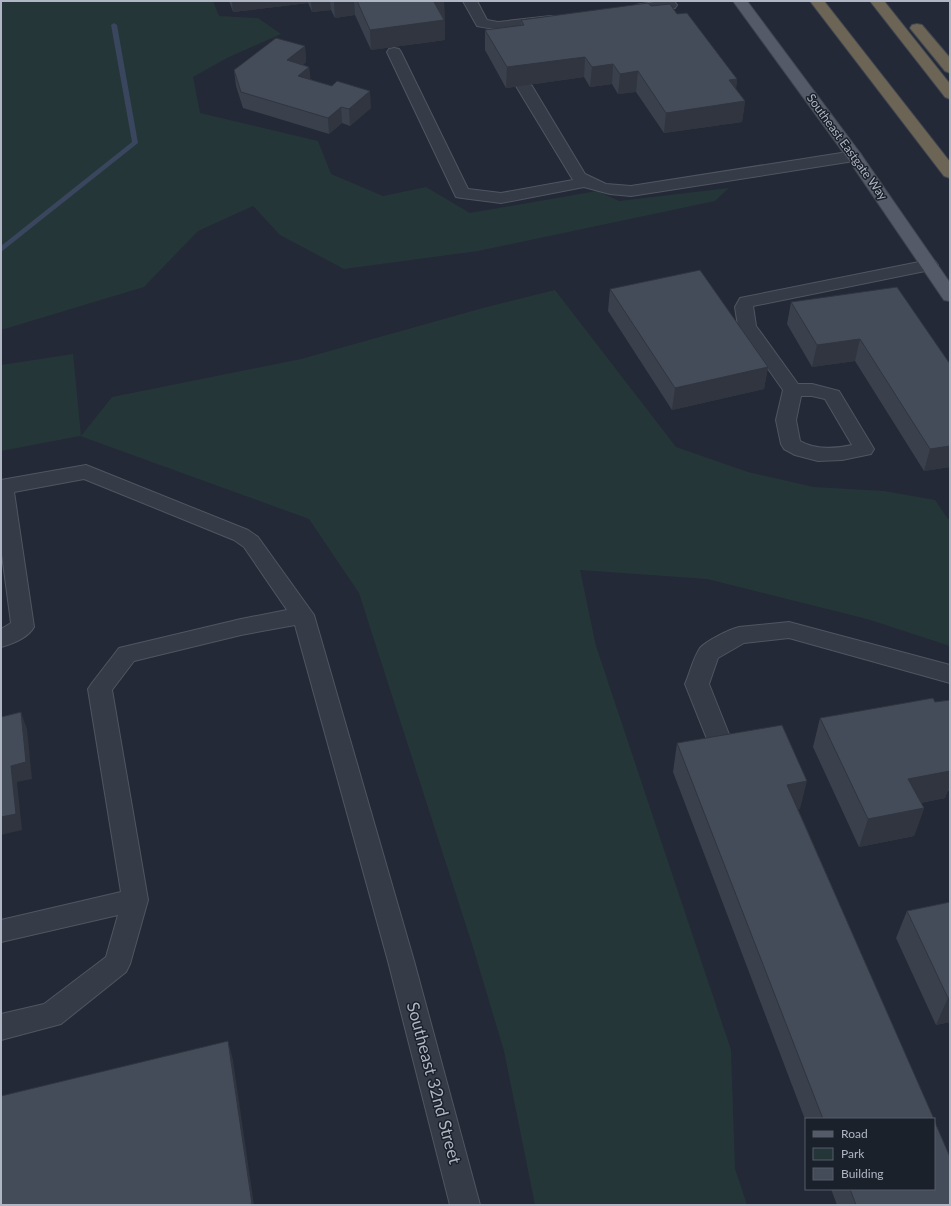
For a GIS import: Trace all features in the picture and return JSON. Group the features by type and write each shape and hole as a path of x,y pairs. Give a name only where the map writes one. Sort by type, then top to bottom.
{"highway":[{"path":"816,1 950,173"},
{"path":"877,1 950,94"},
{"path":"910,19 950,68"}],"main road":[{"name":"Southeast Eastgate Way","path":"740,1 854,156 950,296"}],"lane":[{"path":"470,1 482,23 498,26 561,19"},
{"path":"631,10 670,5 667,1"},
{"path":"394,52 462,193 500,198 586,182"},
{"path":"524,86 579,177 586,182 615,190 631,191 854,156"},
{"path":"793,390 747,326 744,307 746,302 929,264"},
{"name":"Southeast 32nd Street","path":"2,487 86,472 241,535 251,542 303,615 401,962 465,1205"},
{"path":"1,639 23,627 8,571 2,487"},
{"path":"1,1027 51,1015 117,964 135,900 100,689 127,654 241,627 303,615"},
{"path":"728,762 697,684 709,654 739,635 789,630 950,674"},
{"path":"1,931 135,900"}],"green space":[{"path":"1,1 213,1 219,16 258,18 281,34 227,58 193,77 200,113 318,141 331,174 383,196 426,187 470,213 597,191 619,201 729,188 715,201 478,251 344,269 280,235 253,206 198,231 144,287 1,330"},
{"path":"555,290 676,447 748,472 814,487 884,491 935,500 948,519 950,519 950,646 867,619 707,579 580,570 596,646 731,1050 735,1169 747,1205 535,1205 504,1051 472,944 359,593 309,519 80,436 1,451 1,365 73,354 81,436 112,397 301,359 483,308"}],"building":[{"path":"357,1 438,1 434,2 444,20 370,30"},
{"path":"648,3 651,6 670,4 677,14 687,13 737,79 729,80 745,101 666,113 638,71 620,74 613,64 592,67 585,57 507,67 485,30 524,25 521,20"},
{"path":"276,38 305,46 287,60 309,67 298,76 332,86 337,81 370,91 349,109 341,107 328,118 241,92 234,70"},
{"path":"700,270 768,367 675,388 610,289"},
{"path":"897,287 950,364 950,446 930,449 860,339 817,345 791,302"},
{"path":"933,698 935,702 950,700 950,771 908,779 924,808 868,819 820,718"},
{"path":"21,712 26,762 11,766 16,814 1,817 1,717"},
{"path":"782,725 807,781 787,785 934,1118 823,1118 677,743"},
{"path":"950,902 950,998 948,998 907,911"},
{"path":"228,1041 252,1204 1,1205 1,1096"},
{"path":"935,1122 950,1157 950,1205 856,1205 850,1190 935,1190"}],"waterway":[{"path":"1,250 135,143 114,25"}]}
